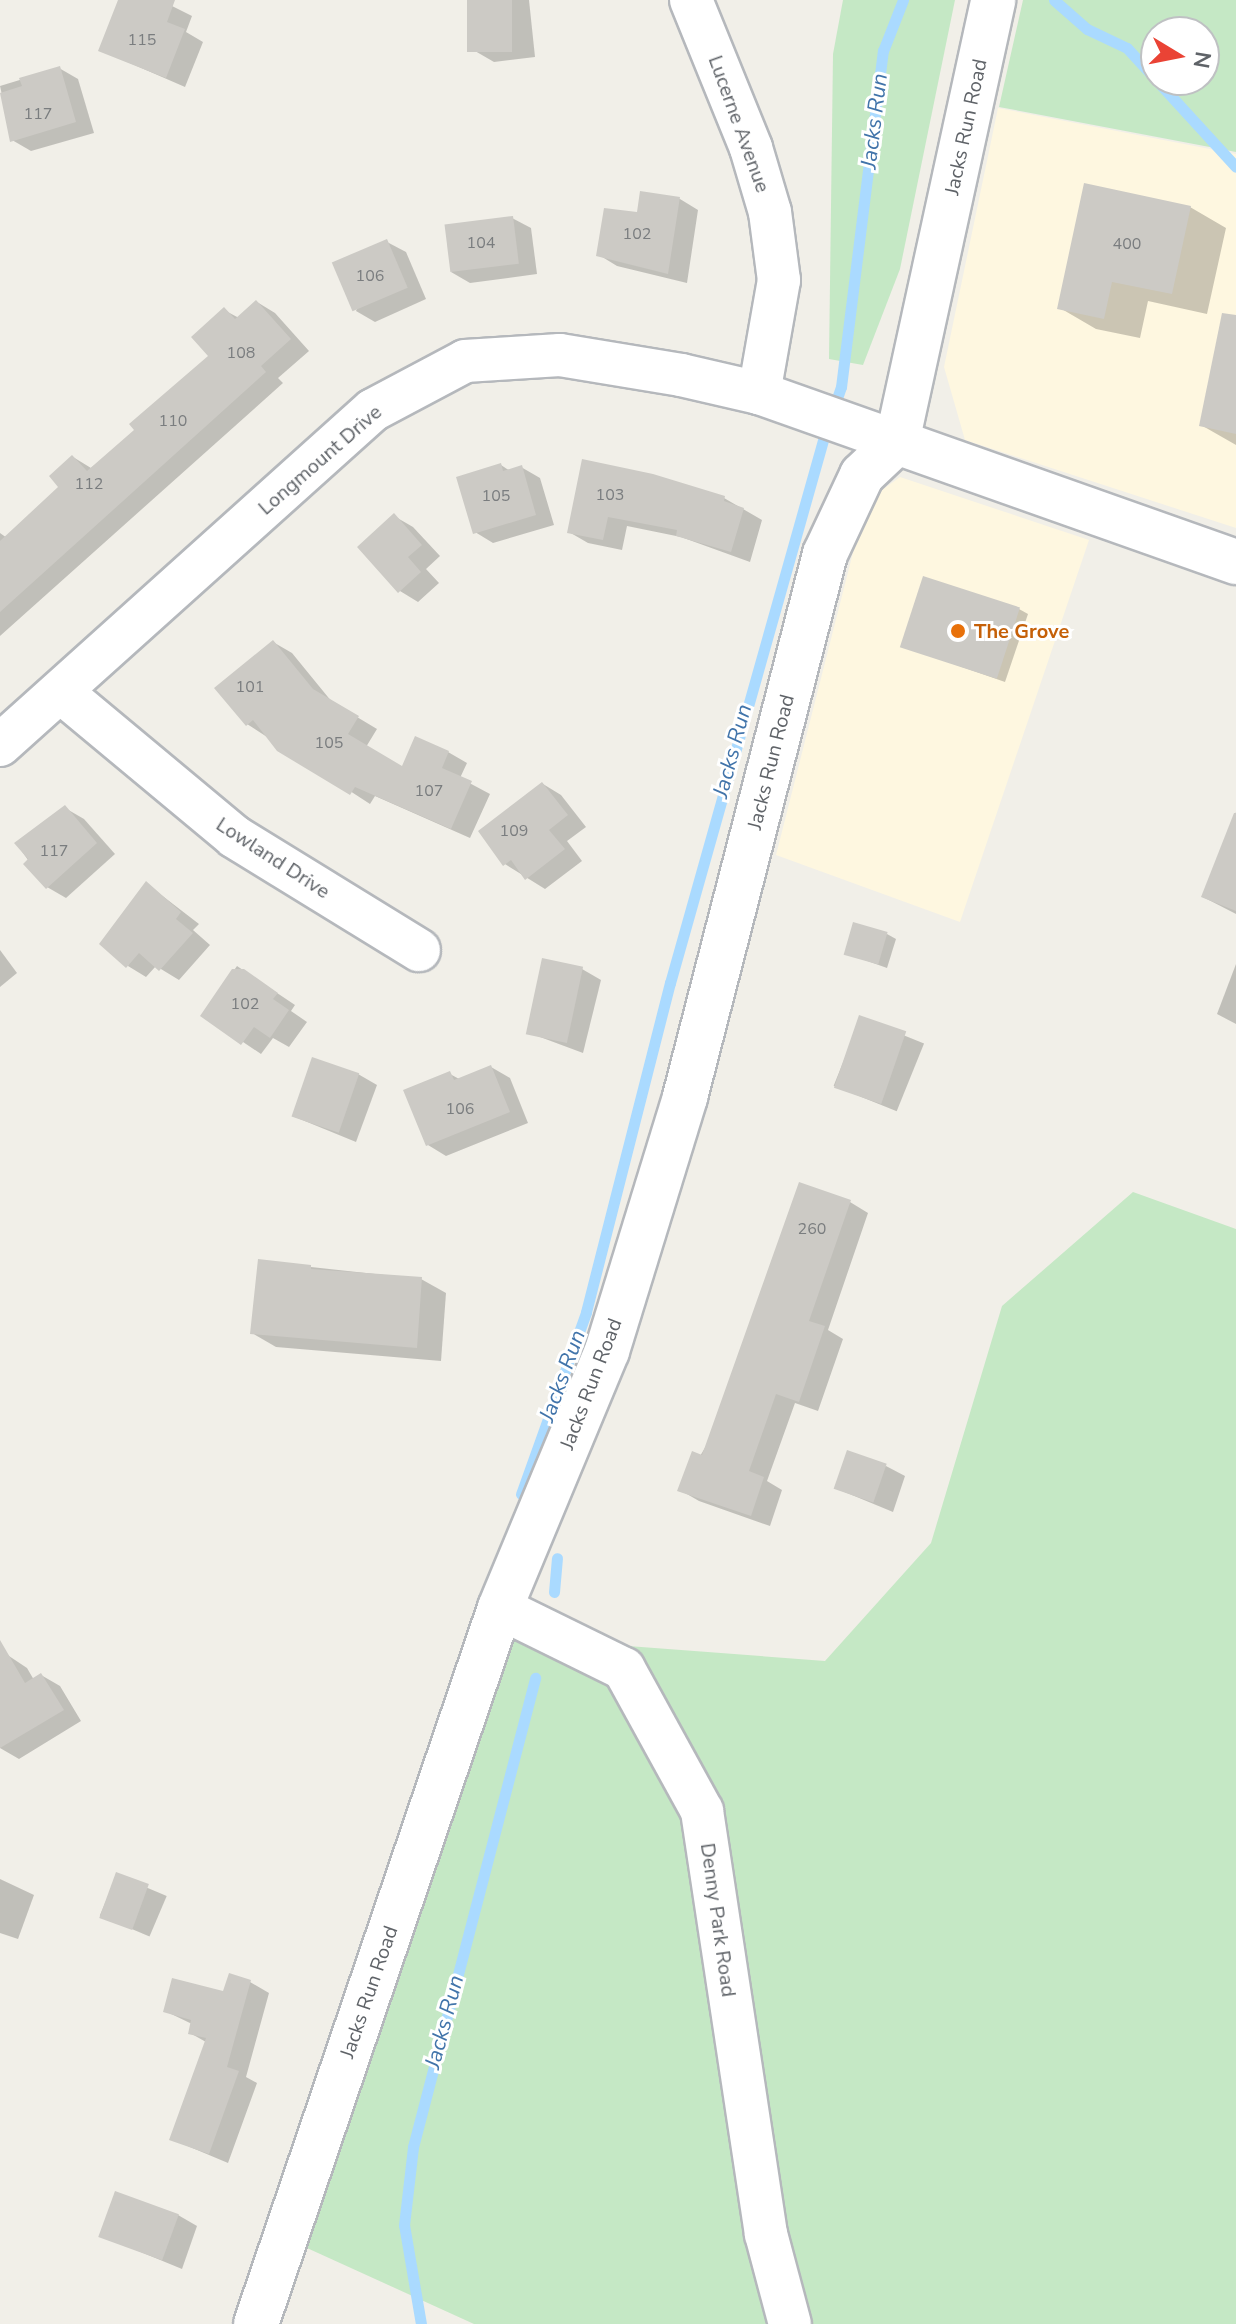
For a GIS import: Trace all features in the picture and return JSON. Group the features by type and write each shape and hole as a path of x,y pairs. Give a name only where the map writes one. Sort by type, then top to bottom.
{"street":[{"name":"Lucerne Avenue","path":"691,0 751,148 770,212 779,280 759,393"},
{"name":"Jacks Run Road","path":"256,2324 500,1608 607,1351 685,1097 825,554 862,475 897,442 993,0"},
{"name":"Longmount Drive","path":"0,745 373,410 465,361 560,355 759,393 897,442"},
{"path":"897,442 1236,562"},
{"name":"Lowland Drive","path":"61,692 235,837 419,950"},
{"name":"Denny Park Road","path":"500,1608 624,1669 702,1811 766,2234 790,2324"}],"shaded area":[{"path":"998,108 1236,154 1236,528 965,440 944,367"},
{"path":"900,477 1089,540 960,922 776,855 860,525 871,498"}],"green space":[{"path":"843,0 955,0 900,269 863,365 829,359 833,54"},
{"path":"1023,0 1236,0 1236,152 999,107"},
{"path":"1133,1192 1236,1229 1236,2324 474,2324 285,2238 500,1608 624,1668 628,1646 825,1661 931,1543 1002,1306"}],"building":[{"path":"118,0 175,0 167,22 185,29 166,78 98,51"},
{"path":"467,0 512,0 512,52 467,52"},
{"path":"60,66 76,122 10,142 0,93 22,86 19,78"},
{"path":"1084,183 1191,206 1172,294 1112,282 1104,319 1057,309"},
{"path":"640,191 680,197 668,274 596,256 604,208 637,212"},
{"path":"513,216 519,264 450,272 445,224"},
{"path":"387,239 408,288 352,311 332,262"},
{"path":"256,300 291,339 261,366 266,372 0,612 0,541 58,487 49,476 72,455 87,471 134,430 129,424 208,356 191,337 224,307 235,319"},
{"path":"1222,313 1236,315 1236,434 1199,426"},
{"path":"582,459 653,474 725,496 724,501 744,508 731,552 676,536 677,530 608,517 603,540 567,533"},
{"path":"501,463 503,471 522,465 536,515 473,534 456,477"},
{"path":"394,513 422,545 408,557 421,572 398,593 357,547"},
{"name":"The Grove","path":"923,576 1020,608 997,679 900,647"},
{"path":"273,640 313,689 359,716 348,734 402,766 415,736 449,751 442,768 472,781 451,829 355,787 350,795 277,751 253,720 246,726 214,688"},
{"path":"542,782 568,815 549,830 565,849 525,880 511,860 503,866 478,831"},
{"path":"65,805 97,843 46,889 23,864 28,859 14,843"},
{"path":"1236,813 1236,911 1201,897"},
{"path":"146,881 181,912 176,919 193,933 159,971 139,953 126,968 99,944"},
{"path":"853,922 888,932 878,965 844,955"},
{"path":"542,958 583,967 567,1043 526,1034"},
{"path":"232,969 244,969 278,993 273,999 289,1010 270,1038 254,1027 241,1045 200,1016"},
{"path":"859,1015 906,1031 881,1104 834,1088"},
{"path":"312,1057 359,1073 339,1133 291,1117"},
{"path":"491,1065 510,1112 426,1146 403,1090 450,1071 454,1080"},
{"path":"799,1182 851,1200 809,1321 825,1326 799,1402 776,1394 749,1471 764,1477 751,1516 677,1491 692,1451 702,1455"},
{"path":"258,1259 311,1265 311,1269 422,1277 417,1348 250,1334"},
{"path":"847,1450 887,1464 873,1502 834,1489"},
{"path":"0,1640 25,1683 41,1673 64,1710 0,1748"},
{"path":"116,1872 149,1884 132,1930 99,1918"},
{"path":"229,1973 251,1980 227,2067 239,2071 209,2154 169,2140 206,2038 188,2034 191,2020 163,2012 172,1978 223,1991"},
{"path":"115,2191 179,2214 162,2260 98,2237"}],"waterway":[{"name":"Jacks Run","path":"833,410 841,387 883,51 903,0"},
{"path":"1054,0 1087,29 1127,48 1236,167"},
{"name":"Jacks Run","path":"521,1494 586,1312 670,983 827,426"},
{"name":"Jacks Run","path":"554,1592 557,1558"},
{"name":"Jacks Run","path":"421,2324 404,2225 413,2147 535,1678"}],"place":[{"name":"The Grove","path":"958,631"}]}
